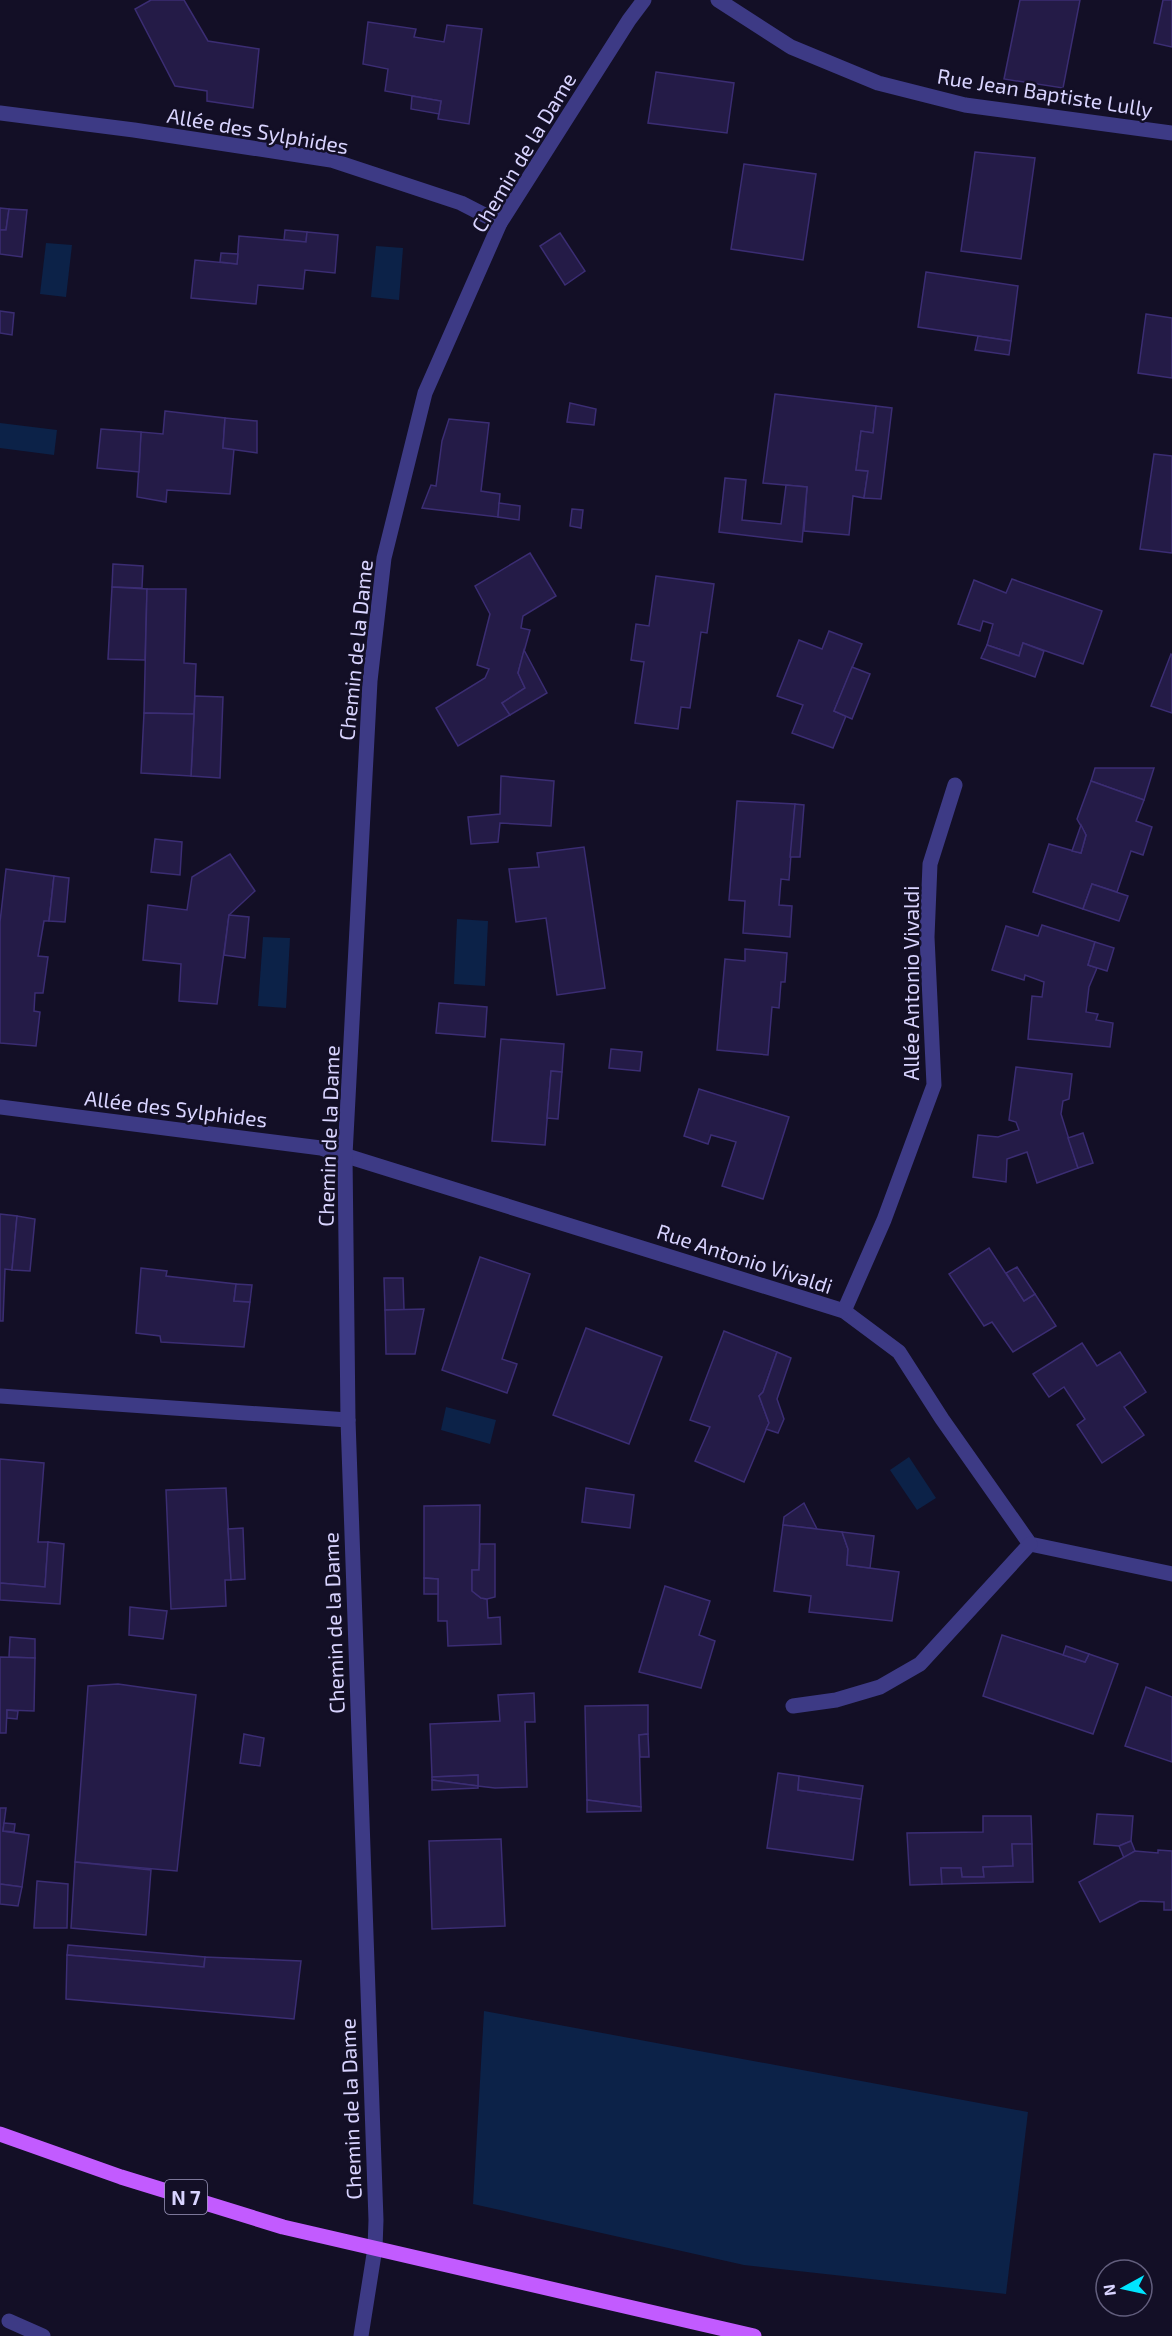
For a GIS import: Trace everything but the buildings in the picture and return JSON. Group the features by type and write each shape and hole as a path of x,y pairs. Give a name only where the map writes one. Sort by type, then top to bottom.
{"main road":[{"name":"N 7","path":"0,2134 121,2177 283,2227 754,2336"}],"street":[{"name":"Chemin de la Dame","path":"361,2336 375,2248 348,1420 345,1155 370,681 384,558 425,393 500,223 644,0"},
{"name":"Rue Jean Baptiste Lully","path":"718,0 791,47 878,82 965,105 1172,133"},
{"name":"Allée des Sylphides","path":"0,113 134,130 331,160 461,204 500,223"},
{"name":"Allée Antonio Vivaldi","path":"844,1311 884,1220 934,1085 927,937 930,864 955,785"},
{"name":"Allée des Sylphides","path":"0,1107 321,1148 345,1155"},
{"name":"Rue Antonio Vivaldi","path":"345,1155 844,1311 899,1352 942,1419 1030,1544"},
{"path":"0,1396 348,1420"},
{"path":"794,1706 836,1700 880,1687 920,1664 1030,1544 1172,1574"},
{"path":"9,2321 43,2336"}],"water":[{"path":"46,243 72,245 66,297 40,294"},
{"path":"376,246 403,248 399,300 371,297"},
{"path":"0,423 57,430 54,455 0,448"},
{"path":"457,919 488,921 485,986 454,984"},
{"path":"263,937 290,938 286,1008 258,1006"},
{"path":"446,1407 496,1420 490,1444 441,1430"},
{"path":"909,1457 936,1498 917,1510 890,1470"},
{"path":"484,2011 1028,2112 1006,2294 744,2265 473,2204"}]}
